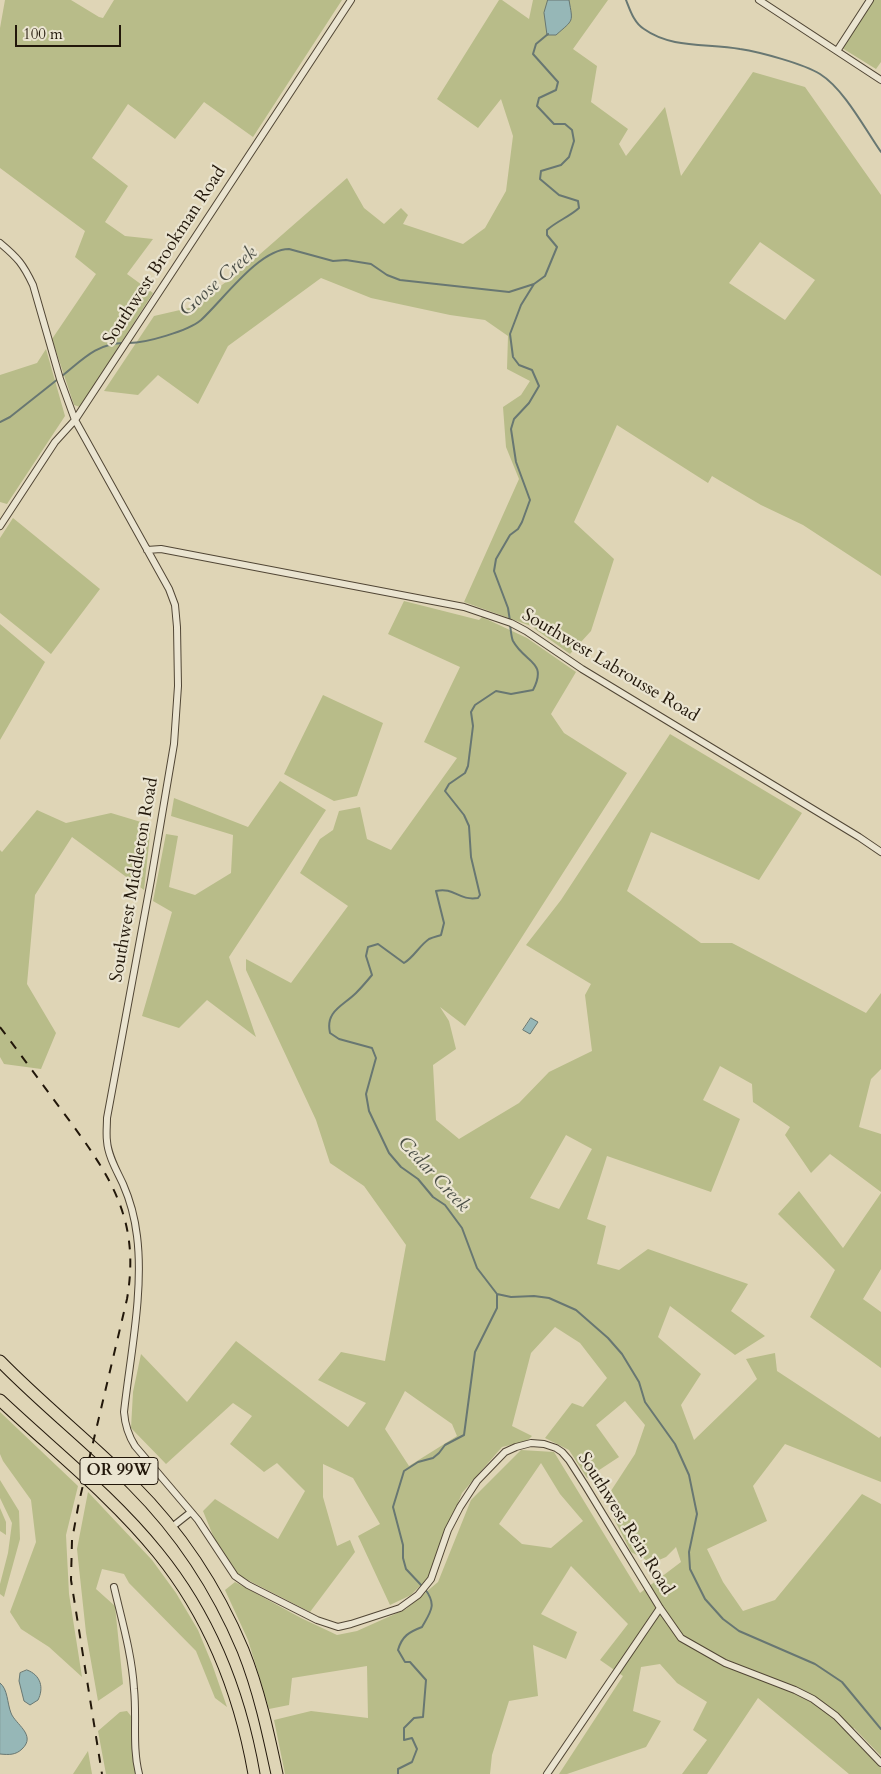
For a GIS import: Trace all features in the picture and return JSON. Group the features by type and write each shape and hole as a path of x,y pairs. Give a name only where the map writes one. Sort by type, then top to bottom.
{"highway":[{"name":"OR 99W","path":"0,1361 132,1484 172,1528 191,1553 212,1585 244,1651 262,1709 277,1774"},
{"name":"OR 99W","path":"0,1400 108,1499 157,1552 184,1588 210,1634 231,1684 242,1717 254,1774"}],"street":[{"name":"Southwest Brookman Road","path":"0,526 55,442 75,420 351,0"},
{"path":"758,0 881,80"},
{"path":"838,51 870,0"},
{"name":"Southwest Middleton Road","path":"0,243 19,259 33,285 60,379 75,420 148,550 169,589 175,605 177,628 177,716 174,744 107,1118 107,1142 132,1212 140,1260 124,1412 125,1424 135,1446 191,1512"},
{"name":"Southwest Labrousse Road","path":"148,550 161,549 464,607 498,618 526,631 582,669 881,852"},
{"name":"Southwest Rein Road","path":"191,1512 235,1576 248,1585 322,1622 338,1627 400,1608 411,1602 425,1588 436,1567 448,1530 460,1507 477,1482 505,1452 516,1446 530,1443 544,1444 562,1452 569,1460 676,1633 687,1643 725,1663 795,1690 824,1706 881,1763"},
{"path":"172,1528 191,1512"},
{"path":"114,1587 133,1675 136,1716 134,1742 139,1774"},
{"path":"547,1774 660,1608"}],"green space":[{"path":"5,0 71,0 103,18 114,0 342,0 253,137 204,102 175,139 128,104 92,158 128,186 105,222 125,236 153,239 127,274 153,293 80,407 74,405 52,339 96,274 75,257 85,231 0,168 0,28"},
{"path":"499,0 502,0 529,19 533,0 608,0 573,49 597,66 591,102 628,129 619,144 626,156 665,107 681,176 753,72 805,87 881,195 881,576 803,525 761,505 712,476 708,483 617,425 574,522 614,559 591,631 570,654 531,626 464,602 519,479 506,447 503,407 521,395 530,381 507,369 508,336 485,320 450,315 371,298 321,278 228,346 198,404 158,375 138,395 104,391 154,316 193,307 243,269 347,178 364,208 384,224 401,208 408,215 403,224 463,244 485,228 506,191 513,136 501,99 478,128 437,99","holes":["760,242 815,280 785,320 729,283"]},
{"path":"872,0 881,0 881,62 876,69 842,48"},
{"path":"46,349 65,416 7,504 0,502 0,375 37,363"},
{"path":"13,518 100,589 51,654 0,613 0,538"},
{"path":"404,601 479,620 482,617 527,638 576,672 551,714 564,733 627,773 465,1026 440,1007 449,1021 456,1049 433,1065 436,1120 459,1139 519,1103 549,1072 592,1051 585,995 591,984 526,945 561,900 670,734 802,813 759,880 651,832 627,891 701,943 732,943 866,1013 881,993 881,1069 871,1079 859,1127 881,1134 881,1192 830,1154 811,1173 785,1135 790,1127 753,1102 752,1084 720,1066 703,1100 740,1119 711,1192 607,1156 587,1219 606,1226 597,1264 619,1270 648,1249 748,1284 731,1311 765,1336 735,1355 670,1306 658,1337 701,1374 681,1405 694,1440 757,1379 746,1359 775,1353 777,1371 879,1438 881,1436 881,1482 785,1444 753,1486 767,1521 707,1549 723,1582 743,1611 775,1600 862,1494 881,1504 881,1756 854,1728 848,1734 881,1768 881,1774 849,1774 758,1698 707,1774 682,1774 707,1740 693,1730 707,1702 677,1683 660,1664 641,1667 633,1711 661,1721 646,1747 567,1774 559,1774 623,1676 600,1660 628,1624 571,1566 541,1614 577,1632 566,1659 533,1645 538,1696 509,1701 492,1755 490,1774 285,1774 274,1720 311,1711 368,1718 367,1666 292,1678 289,1705 269,1709 248,1640 225,1590 235,1582 301,1618 337,1635 357,1631 406,1609 438,1582 471,1500 521,1450 554,1452 640,1593 681,1562 676,1547 666,1557 652,1563 631,1552 609,1509 615,1502 607,1497 635,1454 645,1425 625,1401 596,1425 619,1457 587,1478 569,1450 545,1438 572,1403 583,1407 607,1378 580,1343 555,1327 531,1353 512,1426 532,1436 527,1441 502,1447 462,1493 428,1578 411,1595 390,1605 358,1536 380,1524 353,1478 323,1464 323,1497 337,1546 350,1540 355,1552 310,1612 236,1574 216,1543 203,1511 215,1499 278,1539 305,1491 277,1463 264,1472 230,1444 252,1416 233,1403 166,1464 131,1428 133,1392 141,1354 187,1402 236,1341 348,1427 366,1403 318,1380 341,1352 385,1361 406,1245 364,1186 330,1163 316,1120 246,970 246,959 291,983 348,906 300,873 320,839 333,830 339,811 360,807 367,839 391,850 457,758 424,742 460,667 388,634","holes":["566,1135 592,1149 559,1209 530,1198","405,1391 452,1424 457,1436 409,1466 385,1429","541,1463 560,1494 583,1521 551,1548 522,1544 499,1524"]},
{"path":"0,624 45,662 0,740"},
{"path":"323,695 383,723 357,796 334,801 284,774"},
{"path":"280,781 326,810 229,957 256,1037 207,1000 179,1028 142,1016 172,912 153,901 166,834 178,836 169,887 195,895 231,873 233,835 171,816 174,798 248,827"},
{"path":"37,810 66,823 111,813 151,825 144,890 72,837 35,895 27,984 56,1033 41,1069 4,1064 0,1057 0,850 2,852"},
{"path":"799,1191 843,1248 881,1193 881,1269 863,1299 881,1312 881,1368 810,1317 835,1270 778,1214"},
{"path":"0,1412 78,1486 66,1535 69,1594 82,1677 49,1647 21,1629 10,1612 36,1542 31,1500 0,1454"},
{"path":"0,1480 19,1511 20,1539 4,1597 0,1594 0,1584 8,1553 12,1523 0,1498"},
{"path":"88,1492 152,1560 176,1593 198,1630 227,1707 215,1698 196,1651 129,1583 124,1574 102,1569 96,1589 115,1606 123,1684 98,1701 86,1633 77,1549"},
{"path":"0,1508 6,1522 6,1535 0,1531"},
{"path":"127,1711 131,1716 135,1774 106,1774 98,1731 120,1712"},
{"path":"88,1751 92,1774 73,1774"}],"water":[{"path":"548,0 569,0 571,20 556,35 547,35 544,13"},
{"path":"531,1018 538,1022 530,1034 523,1030"},
{"path":"27,1670 35,1675 41,1687 38,1700 30,1705 24,1701 19,1681 20,1673"},
{"path":"0,1683 6,1692 11,1713 24,1730 27,1739 22,1749 12,1754 0,1754"}],"waterway":[{"path":"626,0 638,23 644,29 666,40 678,43 728,47 759,53 793,62 820,74 846,99 881,152"},
{"name":"Cedar Creek","path":"510,621 508,608 494,571 496,559 510,535 518,529 530,500 516,462 511,429 514,419 529,403 539,386 532,370 519,365 513,357 510,334 521,305 534,284 545,276 557,247 547,235 547,230 579,208 578,201 559,195 540,179 541,171 561,165 569,157 574,141 572,130 565,124 554,124 537,106 539,98 556,90 558,82 533,54 536,44 548,34"},
{"name":"Goose Creek","path":"129,343 166,336 195,324 254,266 278,251 289,249 333,261 346,260 371,264 387,275 400,280 509,292 534,284"},
{"name":"Goose Creek","path":"62,376 98,349 124,343"},
{"name":"Goose Creek","path":"0,422 10,417 58,379"},
{"name":"Cedar Creek","path":"422,1586 406,1569 403,1558 403,1545 393,1507 404,1471 418,1462 433,1458 445,1445 464,1435 475,1352 497,1308 497,1294 477,1268 462,1228 445,1205 433,1197 418,1179 401,1167 389,1153 369,1111 366,1094 376,1058 372,1048 339,1039 330,1033 329,1025 330,1019 336,1010 356,993 372,975 366,956 368,947 378,944 404,963 429,939 441,935 444,923 436,891 448,891 466,898 478,898 480,895 471,857 469,826 464,815 445,791 449,784 465,773 468,766 473,726 471,712 475,705 496,691 511,694 533,690 537,680 538,673 536,668 513,641 510,625"},
{"path":"497,1294 511,1297 534,1296 549,1298 576,1310 608,1338 622,1354 639,1382 645,1402 675,1444 689,1475 697,1514 689,1552 690,1569 705,1599 723,1619 739,1631 815,1664 842,1682 881,1729"},
{"name":"Cedar Creek","path":"398,1774 398,1769 412,1762 417,1749 412,1738 404,1740 404,1728 414,1718 423,1717 426,1680 410,1662 405,1662 398,1650 407,1635 422,1627 430,1612 431,1599 425,1589"}],"railway":[{"path":"0,1027 80,1135 107,1177 118,1198 129,1244 130,1270 127,1299 79,1502 72,1540 71,1580 102,1774"}]}
